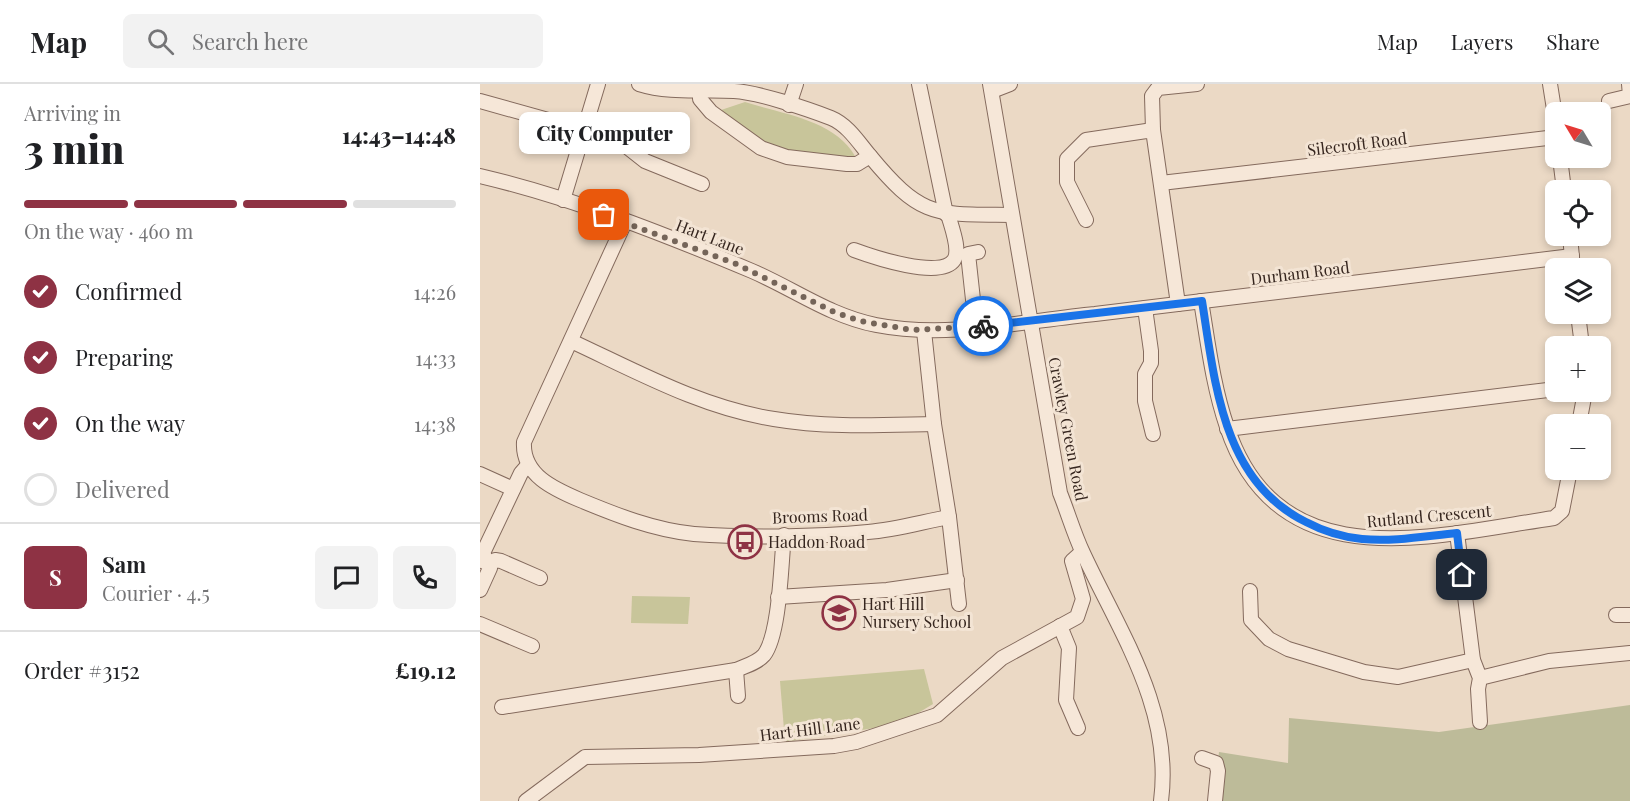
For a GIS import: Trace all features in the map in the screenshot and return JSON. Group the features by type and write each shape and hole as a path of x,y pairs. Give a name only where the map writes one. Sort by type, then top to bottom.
{"street":[{"path":"563,200 598,84"},
{"path":"639,84 674,92 737,91 833,119 855,137 901,190 921,207 947,214 1012,215"},
{"path":"789,105 796,84"},
{"path":"854,250 888,262 922,268 947,267 954,261 957,253 919,84"},
{"path":"991,88 1010,84"},
{"path":"1178,304 1153,130 1152,96 1158,88 1197,84"},
{"path":"1550,84 1553,102"},
{"path":"1609,101 1630,96 1629,84"},
{"name":"Crawley Green Road","path":"991,88 1060,493 1082,552 1125,635 1156,713 1165,774 1161,801"},
{"path":"700,90 700,99 711,112 761,148 787,157 847,164 857,164 870,156"},
{"path":"480,101 584,130 626,146 645,161 702,184"},
{"path":"1086,220 1067,182 1067,159 1086,140 1153,130"},
{"name":"Silecroft Road","path":"1161,183 1545,138"},
{"name":"Hart Lane","path":"480,176 563,200 625,222 754,272 848,318 886,327 924,331 1032,320"},
{"path":"480,590 485,562 483,554 520,473 528,465 523,453 524,442 625,222"},
{"path":"976,327 968,254 978,252"},
{"name":"Durham Road","path":"1032,320 1545,265"},
{"name":"Rutland Crescent","path":"1202,301 1217,393 1227,429 1242,462 1264,492 1293,516 1325,532 1361,539 1398,539 1457,533 1554,518 1560,515 1568,480"},
{"path":"1145,308 1151,351 1151,363 1145,374 1145,401 1153,434"},
{"path":"924,331 934,424 949,517 959,604"},
{"path":"571,341 696,398 773,419 834,426 934,424"},
{"path":"1227,429 1545,390"},
{"name":"Brooms Road","path":"528,465 537,476 561,493 625,519 692,534 784,535 868,532 949,517"},
{"path":"480,474 513,489"},
{"path":"1457,533 1473,660 1480,678 1478,689 1480,722"},
{"path":"502,707 736,670 753,664 764,656 774,638 784,535"},
{"name":"Hart Hill Lane","path":"526,801 585,757 778,751 856,742 937,714 1002,658 1077,617 1081,611 1083,599 1072,561 1082,552"},
{"path":"485,562 501,561 540,578"},
{"path":"778,597 887,590 957,580"},
{"path":"1250,591 1251,620 1269,639 1288,649 1364,672 1398,677 1473,660"},
{"path":"480,624 532,646"},
{"path":"1060,626 1069,648 1066,700 1078,728"},
{"path":"1480,678 1549,661 1630,653"},
{"path":"736,670 738,696"},
{"path":"1202,758 1216,763 1218,771 1215,801"}],"shaded area":[{"path":"745,102 821,126 835,134 855,156 847,159 781,150 751,136 718,111"},
{"path":"632,596 690,597 688,624 631,623"},
{"path":"924,669 933,704 900,724 785,742 780,681"},
{"path":"1630,705 1630,801 1214,801 1219,752 1288,763 1289,718 1439,732"}],"way so far":[{"path":"604,215 734,263 848,318 886,327 912,330 938,331 983,326"}],"place":[{"name":"City Computer","path":"604,215"},
{"name":"Haddon Road","path":"745,542"},
{"name":"Hart Hill Nursery School","path":"839,613"}],"route":[{"path":"983,326 1202,301 1217,393 1227,429 1242,462 1264,492 1293,516 1325,532 1361,539 1398,539 1457,533 1462,575"}]}
